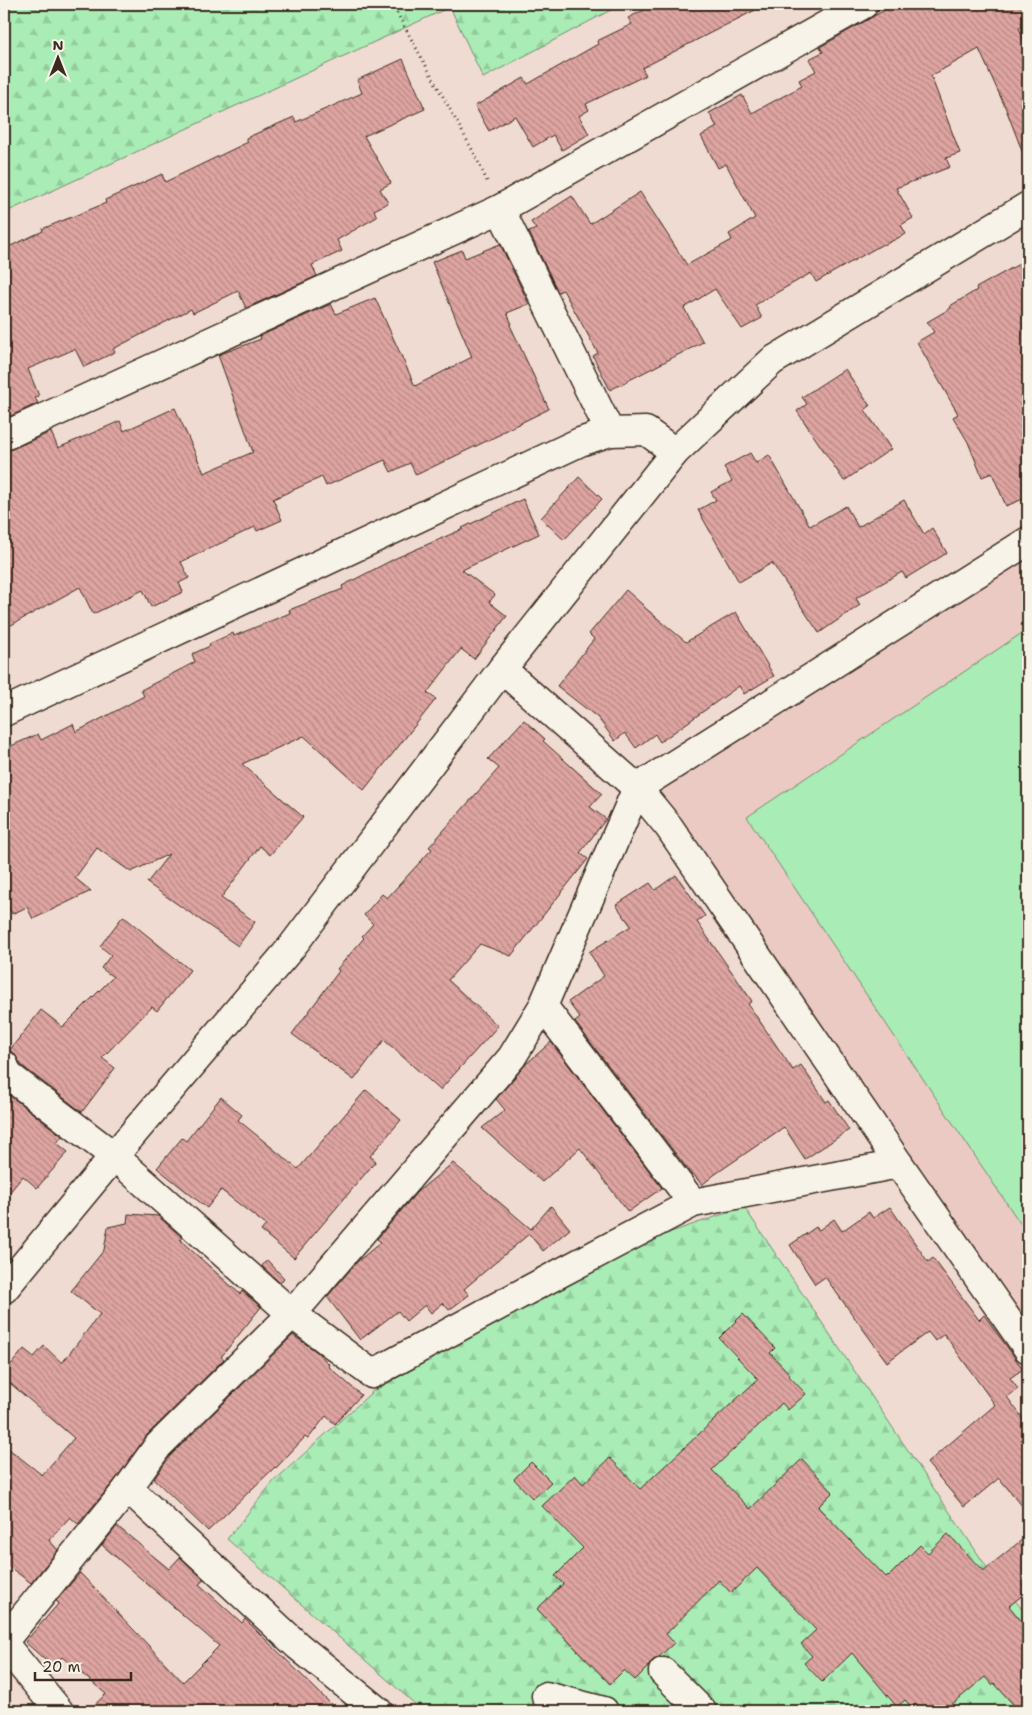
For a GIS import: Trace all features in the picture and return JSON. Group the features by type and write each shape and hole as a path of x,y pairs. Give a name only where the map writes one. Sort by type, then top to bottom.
{"street":[{"path":"4,436 500,209 864,4"},
{"path":"4,1289 290,949 502,669 675,452 772,361 1028,206"},
{"path":"500,209 610,432"},
{"path":"4,712 580,442 610,432 646,431 675,452"},
{"path":"59,1711 4,1643 128,1488 158,1446 292,1314 512,1057 543,1006 637,788 1028,542"},
{"path":"502,669 637,788 669,827 1028,1349"},
{"path":"543,1006 693,1203"},
{"path":"4,1065 8,1076 114,1156 292,1314 372,1374 693,1203 900,1164"},
{"path":"128,1488 298,1646 378,1711"},
{"path":"663,1672 702,1711"},
{"path":"546,1696 604,1711"}],"path":[{"path":"392,4 474,153 500,209"}],"shaded area":[{"path":"1028,558 1028,1325 662,798 663,786"}],"green space":[{"path":"4,4 622,4 483,78 450,7 4,213"},
{"path":"1028,629 1028,1235 747,817"},
{"path":"744,1207 986,1566 1028,1616 1028,1711 423,1711 227,1539 273,1482 373,1391 642,1242"}],"building":[{"path":"656,4 767,4 642,68 646,75 586,104 589,110 579,116 589,134 562,150 553,135 533,147 515,116 489,131 475,106 524,78 528,84 598,44 597,41 632,24 628,18"},
{"path":"895,4 1028,4 1028,22 1019,28 1028,49 1028,160 1026,161 1006,109 979,49 931,76 960,153 946,158 950,167 896,188 913,218 901,225 906,234 883,244 816,282 811,273 755,305 762,318 742,329 715,289 684,308 703,342 610,390 593,356 598,353 563,290 558,292 529,232 536,229 531,222 572,196 590,224 640,192 687,265 732,240 729,234 755,218 726,164 718,168 701,136 717,127 709,113 742,95 752,113 802,86 799,80 816,71 809,59 823,52 820,47"},
{"path":"403,59 425,109 364,136 391,183 380,189 388,203 374,210 377,217 337,240 342,251 312,265 317,276 246,308 238,291 193,313 191,309 113,349 115,352 84,367 75,349 28,369 39,396 35,398 38,403 4,419 4,249 43,231 42,229 106,203 105,200 162,174 165,182 248,142 246,138 294,117 296,122 362,93 357,80"},
{"path":"500,244 529,304 507,313 512,324 510,325 549,409 416,475 410,463 391,472 385,460 326,486 322,477 273,499 282,520 257,531 255,527 181,562 189,578 179,583 183,592 151,607 143,590 93,614 80,587 4,629 4,451 51,432 58,448 120,421 124,431 175,408 204,473 253,452 218,355 261,339 260,336 331,304 336,314 375,298 415,386 472,357 432,262 462,250 465,258"},
{"path":"1028,259 1028,497 1006,506 992,473 982,477 968,442 953,417 958,414 917,342 934,332 927,322 977,290 976,288"},
{"path":"845,369 870,406 865,410 891,449 844,481 797,411 807,404 802,397"},
{"path":"750,453 756,463 769,455 810,526 846,506 858,527 904,500 924,534 932,528 947,553 906,578 902,572 856,598 860,605 819,633 772,563 739,582 698,510 716,500 711,492 732,481 724,467"},
{"path":"579,477 602,499 564,540 541,518"},
{"path":"523,499 539,534 462,570 495,595 489,602 507,616 474,659 461,649 427,693 436,699 364,790 304,736 242,764 303,817 270,855 260,846 221,898 255,922 238,946 147,883 169,854 131,872 97,848 75,878 91,891 33,919 27,907 12,914 4,897 4,749 38,734 41,740 73,724 76,732 144,696 141,690 195,662 192,654 210,646 209,644 233,633 234,636 290,613 289,610 343,589 342,586 396,558 463,529"},
{"path":"626,590 686,642 736,612 774,676 744,694 739,686 660,742 655,734 636,748 625,733 615,741 598,718 557,686 594,639 589,634"},
{"path":"524,720 545,739 543,741 602,794 590,807 606,819 580,853 588,859 511,956 480,944 448,980 498,1026 440,1090 384,1040 354,1080 292,1034 339,971 337,969 364,938 362,936 373,924 364,915 382,894 387,898 432,849 429,847 499,768 488,759"},
{"path":"676,875 705,916 697,922 752,1001 748,1004 793,1070 801,1065 826,1102 829,1100 849,1130 805,1159 784,1127 702,1185 692,1175 575,1022 580,1018 568,1002 604,976 589,952 631,926 616,905 650,883 655,890"},
{"path":"123,916 190,970 157,1011 152,1007 102,1058 115,1068 82,1112 21,1065 14,1053 9,1051 41,1010 63,1027 113,977 101,968 111,955 100,946"},
{"path":"551,1042 662,1188 628,1212 580,1148 542,1182 482,1128 505,1110 496,1099 526,1064"},
{"path":"366,1090 401,1120 370,1156 376,1161 294,1258 261,1231 266,1225 221,1190 207,1208 157,1168 182,1138 186,1141 221,1097 242,1115 238,1120 298,1169"},
{"path":"4,1091 62,1136 57,1143 68,1152 37,1188 23,1176 4,1199"},
{"path":"453,1163 531,1229 551,1206 570,1229 543,1251 529,1234 464,1289 469,1295 449,1310 443,1303 431,1313 425,1305 406,1321 398,1311 360,1340 327,1297 357,1262 381,1242 377,1239 417,1192"},
{"path":"890,1207 928,1262 933,1258 979,1320 984,1315 1023,1369 1010,1378 1018,1389 1007,1397 1028,1425 1028,1513 999,1478 964,1507 927,1463 995,1405 944,1334 935,1341 928,1332 887,1362 825,1277 815,1284 790,1245 816,1227 819,1230 834,1219 842,1231 869,1212 873,1218"},
{"path":"128,1214 158,1216 182,1237 180,1240 240,1294 242,1291 261,1307 221,1357 224,1359 147,1435 116,1479 78,1524 70,1517 49,1540 58,1550 31,1583 4,1563 4,1445 42,1475 74,1438 4,1378 4,1373 24,1349 34,1357 44,1346 62,1363 100,1314 71,1291 104,1250 108,1227 127,1223"},
{"path":"267,1260 284,1278 280,1283 262,1266"},
{"path":"743,1314 775,1348 770,1353 806,1394 788,1410 782,1403 712,1470 750,1509 802,1459 833,1492 818,1507 886,1577 920,1545 928,1553 948,1534 983,1571 1028,1535 1028,1591 1009,1606 1028,1629 1028,1711 1019,1711 994,1683 992,1685 985,1677 944,1711 915,1711 905,1700 897,1707 852,1653 822,1682 804,1663 812,1656 801,1644 816,1630 757,1568 731,1593 719,1580 666,1634 674,1643 652,1661 635,1680 624,1670 610,1684 537,1609 563,1584 555,1576 583,1548 542,1506 575,1475 583,1484 610,1458 640,1489 758,1379 719,1338"},
{"path":"293,1335 317,1352 329,1364 328,1366 361,1395 335,1424 326,1416 308,1439 305,1437 276,1468 208,1531 154,1479 170,1456"},
{"path":"531,1462 551,1482 533,1499 514,1479"},
{"path":"117,1526 169,1569 180,1557 204,1580 199,1584 242,1623 245,1619 338,1711 88,1711 106,1694 62,1657 53,1667 25,1642 59,1603 56,1601 80,1573 183,1682 219,1646 102,1545"}]}
